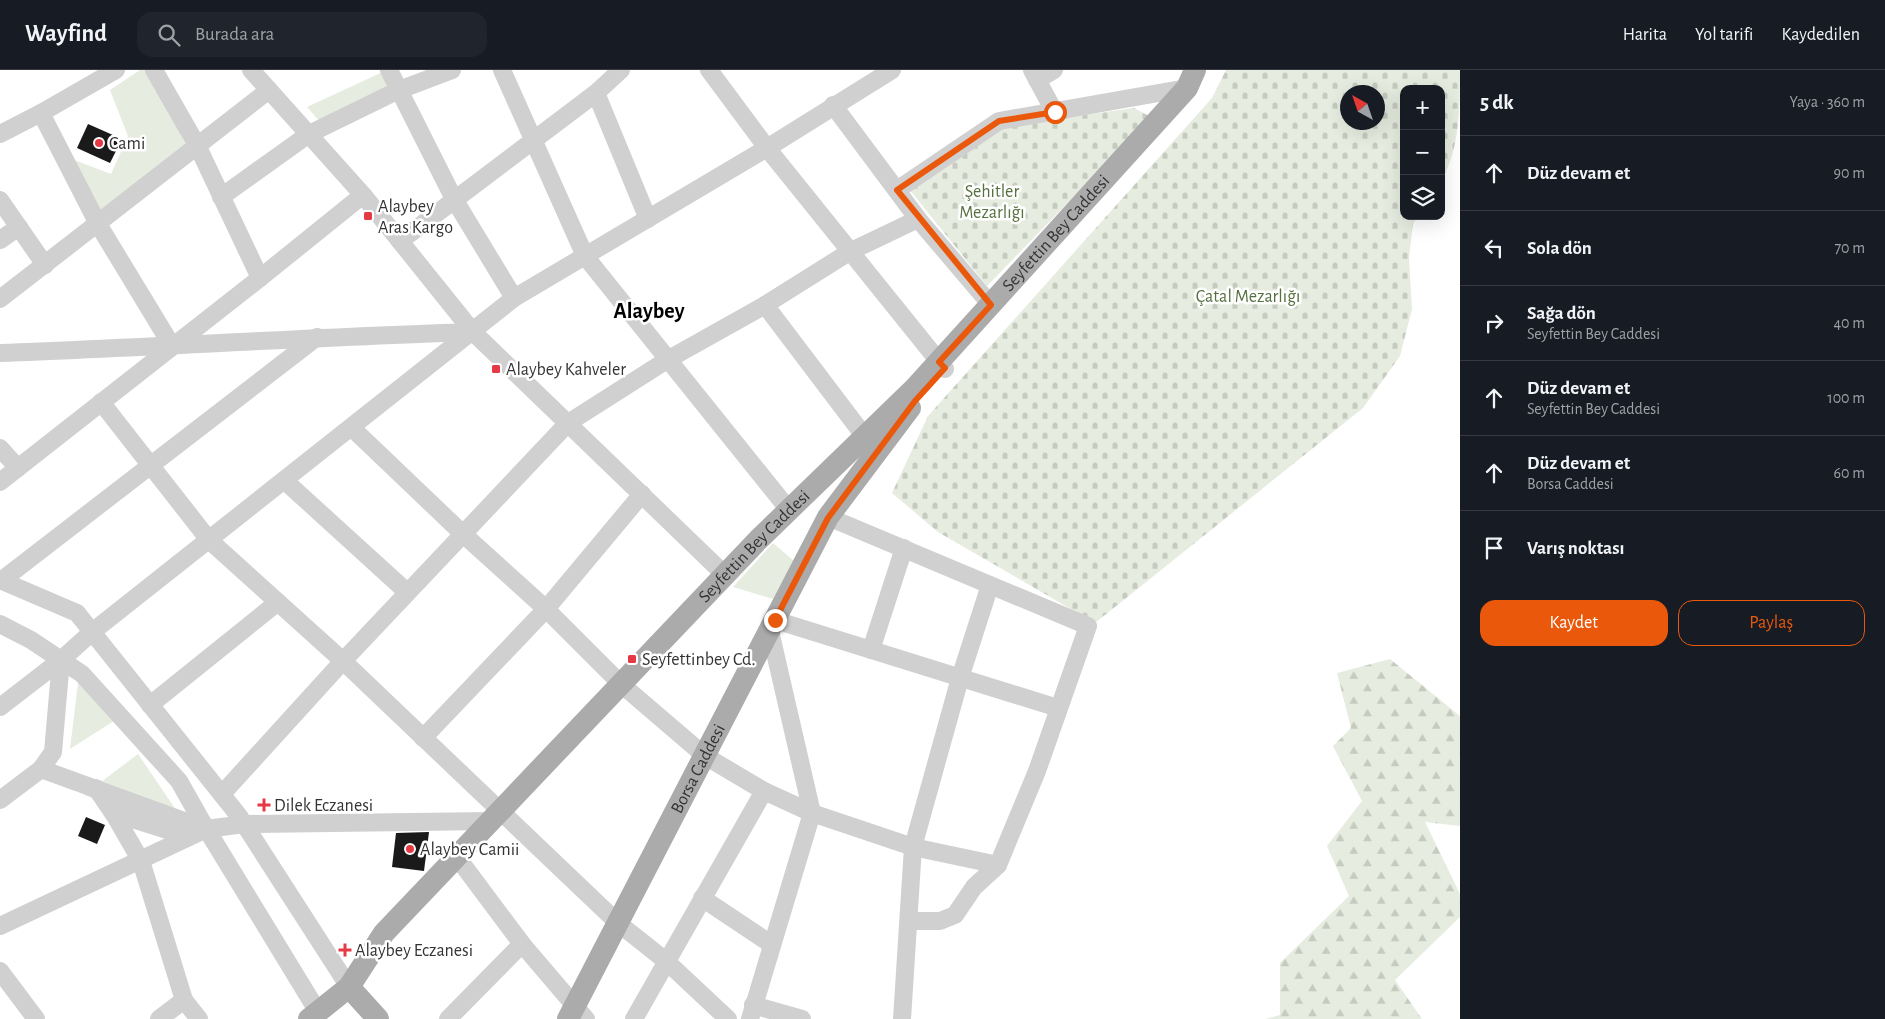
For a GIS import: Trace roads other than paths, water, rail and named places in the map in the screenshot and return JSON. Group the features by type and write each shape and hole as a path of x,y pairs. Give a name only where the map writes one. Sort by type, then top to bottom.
{"main road":[{"name":"Seyfettin Bey Caddesi","path":"317,1017 349,988 384,933 725,575 796,504 873,442 915,401 942,365 994,308 1179,112 1197,78"},
{"name":"Seyfettin Bey Caddesi","path":"828,518 873,442"},
{"path":"796,504 814,497 823,505 828,518"},
{"name":"Borsa Caddesi","path":"577,1015 618,923 828,518"},
{"path":"349,988 378,1019"}],"street":[{"path":"0,134 116,70"},
{"path":"154,70 198,147 260,278"},
{"path":"251,70 362,195 473,332 725,575"},
{"path":"389,70 454,199 514,298"},
{"path":"221,197 309,134 399,90 452,70"},
{"path":"502,70 532,141 585,256 667,360 796,504"},
{"path":"400,241 596,93 621,70"},
{"path":"709,70 767,148 942,365"},
{"path":"0,706 61,660 92,632 514,298 767,148 892,70"},
{"path":"1054,70 1034,75 1055,112"},
{"path":"897,190 999,121 1055,112 1197,78"},
{"path":"0,299 269,90"},
{"path":"596,93 648,219"},
{"path":"834,105 918,219 994,308"},
{"path":"41,113 98,224 172,346"},
{"path":"0,482 260,278 362,195"},
{"path":"0,200 45,265"},
{"path":"222,794 407,592 568,423 667,360 765,305 851,251 918,219"},
{"path":"0,240 19,227"},
{"path":"765,305 873,442"},
{"path":"0,353 172,346 317,337 473,332"},
{"path":"317,337 151,467 1,580 77,613 245,824 349,988"},
{"path":"102,402 209,540 343,661 423,738 495,816 618,923 666,961 728,1019"},
{"path":"352,428 463,534 546,609 621,684 705,756 764,791 812,814 913,847 998,865"},
{"path":"0,448 18,468"},
{"path":"285,481 407,592"},
{"path":"423,738 546,609 642,494"},
{"path":"828,518 1088,626 1034,780 998,865 974,887 954,915 940,921 909,921"},
{"path":"871,650 904,548"},
{"path":"902,1019 913,847 960,678 990,585"},
{"path":"150,705 278,602"},
{"path":"0,624 82,674 179,781 317,1017"},
{"path":"802,1019 752,1012 812,814 772,626 871,650 1058,708"},
{"path":"0,800 41,769 53,752 61,660"},
{"path":"41,769 206,829"},
{"path":"96,788 141,861 184,1000 199,1019"},
{"path":"634,1019 764,791"},
{"path":"113,813 189,837"},
{"path":"0,926 206,829 245,824 495,816"},
{"path":"456,857 577,1015"},
{"path":"702,898 772,944"},
{"path":"448,1019 522,944"},
{"path":"0,970 36,1019"},
{"path":"159,1019 184,1000"}],"place":[{"name":"Cami","path":"99,143"},
{"name":"Alaybey Aras Kargo","path":"368,216"},
{"name":"Alaybey Kahveler","path":"496,369"},
{"name":"Seyfettinbey Cd.","path":"632,659"},
{"name":"Dilek Eczanesi","path":"264,805"},
{"name":"Alaybey Camii","path":"410,849"},
{"name":"Alaybey Eczanesi","path":"345,950"}],"district":[{"name":"Alaybey","path":"649,310"}],"park label":[{"name":"Şehitler Mezarlığı","path":"992,201"},
{"name":"Çatal Mezarlığı","path":"1248,296"}]}
